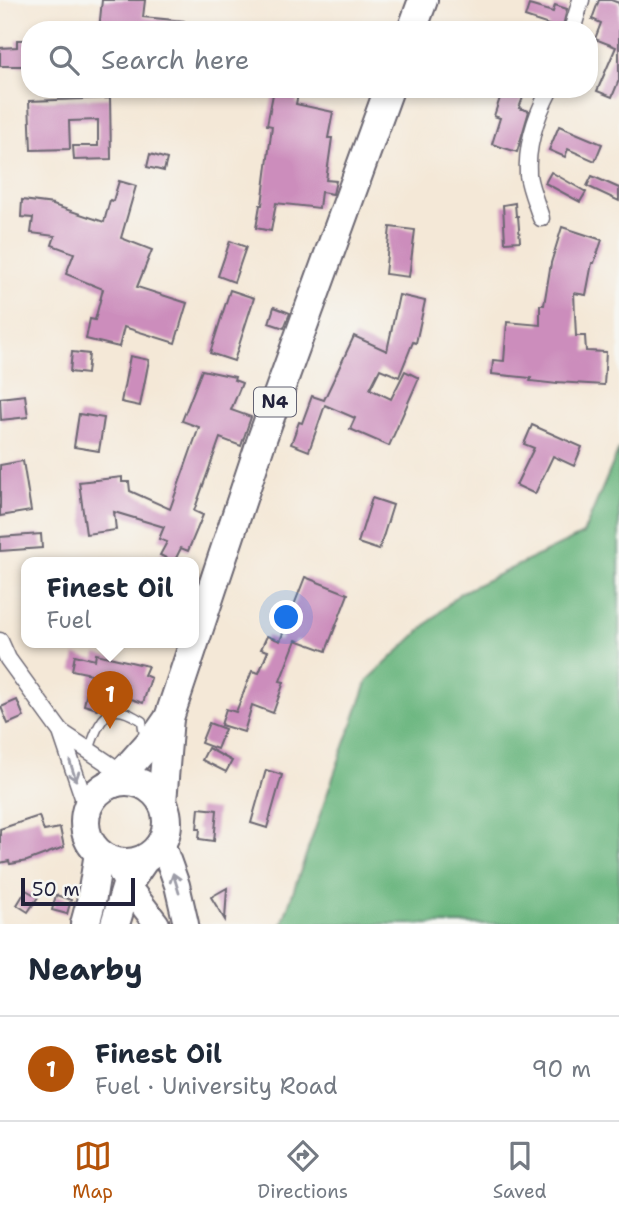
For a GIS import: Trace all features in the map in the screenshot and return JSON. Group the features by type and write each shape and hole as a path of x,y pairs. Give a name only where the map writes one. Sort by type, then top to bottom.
{"highway":[{"path":"415,21 423,0"},
{"name":"N4","path":"199,628 263,436 386,98"},
{"name":"N4","path":"153,852 167,830 162,802 169,718 192,648"},
{"name":"N4","path":"87,809 97,793 124,779 142,751 169,718"},
{"path":"124,779 148,788 162,802"},
{"path":"87,809 85,828 92,846 114,867 114,924"},
{"path":"85,924 91,902 114,867 153,852"}],"main road":[{"path":"153,852 177,885 186,924"},
{"path":"114,867 157,924"}],"street":[{"path":"575,21 581,0"},
{"path":"541,218 528,177 529,144 546,98"},
{"path":"0,641 8,659 61,732 87,809"},
{"path":"61,732 124,779"}],"lane":[{"path":"89,751 106,716 116,711 129,713 142,721 142,751"}],"green space":[{"path":"619,449 619,924 282,924 368,680 460,593 583,534"}],"building":[{"path":"102,0 145,0 143,17 184,21 100,21"},
{"path":"599,0 619,3 619,80 612,97 598,91 598,89 616,47 598,40 601,23 592,19"},
{"path":"529,5 553,12 555,5 567,9 564,21 537,21 525,17"},
{"path":"17,40 21,40 21,66 0,66 0,48 17,47"},
{"path":"110,98 111,159 74,160 73,146 98,146 98,120 69,121 70,149 31,150 29,101"},
{"path":"272,98 297,98 296,104 333,112 328,138 332,138 326,180 336,181 333,194 321,192 319,208 276,203 271,231 256,228 262,205 272,126 267,125"},
{"path":"500,98 523,98 519,108 529,111 517,152 492,144 500,118 494,116"},
{"path":"559,126 602,144 595,161 568,149 565,157 549,150"},
{"path":"150,154 167,159 164,171 147,167"},
{"path":"551,172 586,192 580,202 545,183"},
{"path":"592,176 619,188 619,201 587,186"},
{"path":"119,181 136,186 121,238 152,250 137,287 187,303 175,343 124,327 119,347 86,339 90,319 95,320 103,289 66,274 74,253 52,245 55,236 31,233 33,218 21,217 22,200 53,204 104,222"},
{"path":"515,203 520,241 505,242 503,205"},
{"path":"390,227 415,230 409,277 385,274"},
{"path":"562,227 602,240 592,263 586,295 574,293 576,336 585,336 586,351 606,352 604,385 557,384 492,374 493,360 504,361 507,322 540,325 540,305 544,305 551,263"},
{"path":"230,241 246,247 234,282 218,276"},
{"path":"230,290 254,298 234,361 210,353"},
{"path":"399,295 425,301 416,343 413,342 399,377 380,369 370,389 391,399 405,371 419,378 389,446 350,429 355,418 325,405 309,451 291,444 312,396 324,400 354,336 387,351"},
{"path":"274,307 290,313 284,328 269,323"},
{"path":"72,352 89,354 87,374 70,372"},
{"path":"130,356 149,360 140,406 121,402"},
{"path":"202,370 235,377 234,380 242,383 231,410 251,417 241,446 220,438 194,511 203,515 188,551 181,548 176,557 160,555 167,542 159,539 164,527 114,512 116,530 86,534 79,482 122,477 122,482 129,482 130,491 170,509 199,427 182,421"},
{"path":"25,395 28,417 1,420 0,398"},
{"path":"79,414 104,418 99,451 74,447"},
{"path":"532,425 582,447 574,466 553,456 535,494 516,485 534,448 524,444"},
{"path":"23,461 31,511 0,516 0,465"},
{"path":"372,498 393,505 379,550 358,543"},
{"path":"41,534 42,548 0,551 0,537"},
{"path":"305,577 348,594 326,651 296,640 280,681 284,682 273,713 252,705 244,732 221,725 226,709 236,712 252,671 259,673 268,651 261,649 267,636 280,641"},
{"path":"96,654 148,666 144,675 151,678 143,703 102,689 97,709 84,705 91,674 72,670 75,655 95,660"},
{"path":"17,700 24,717 8,724 1,707"},
{"path":"209,723 225,729 217,749 201,743"},
{"path":"208,748 232,761 226,772 202,760"},
{"path":"266,770 282,775 267,828 251,823"},
{"path":"199,808 217,810 214,841 199,839"},
{"path":"39,816 44,831 60,828 64,847 27,861 0,863 0,829"},
{"path":"227,888 225,920 211,897"},
{"path":"26,890 38,897 28,912 17,905"},
{"path":"56,895 71,900 67,914 52,910"}],"place":[{"name":"Finest Oil","path":"110,729"}]}
